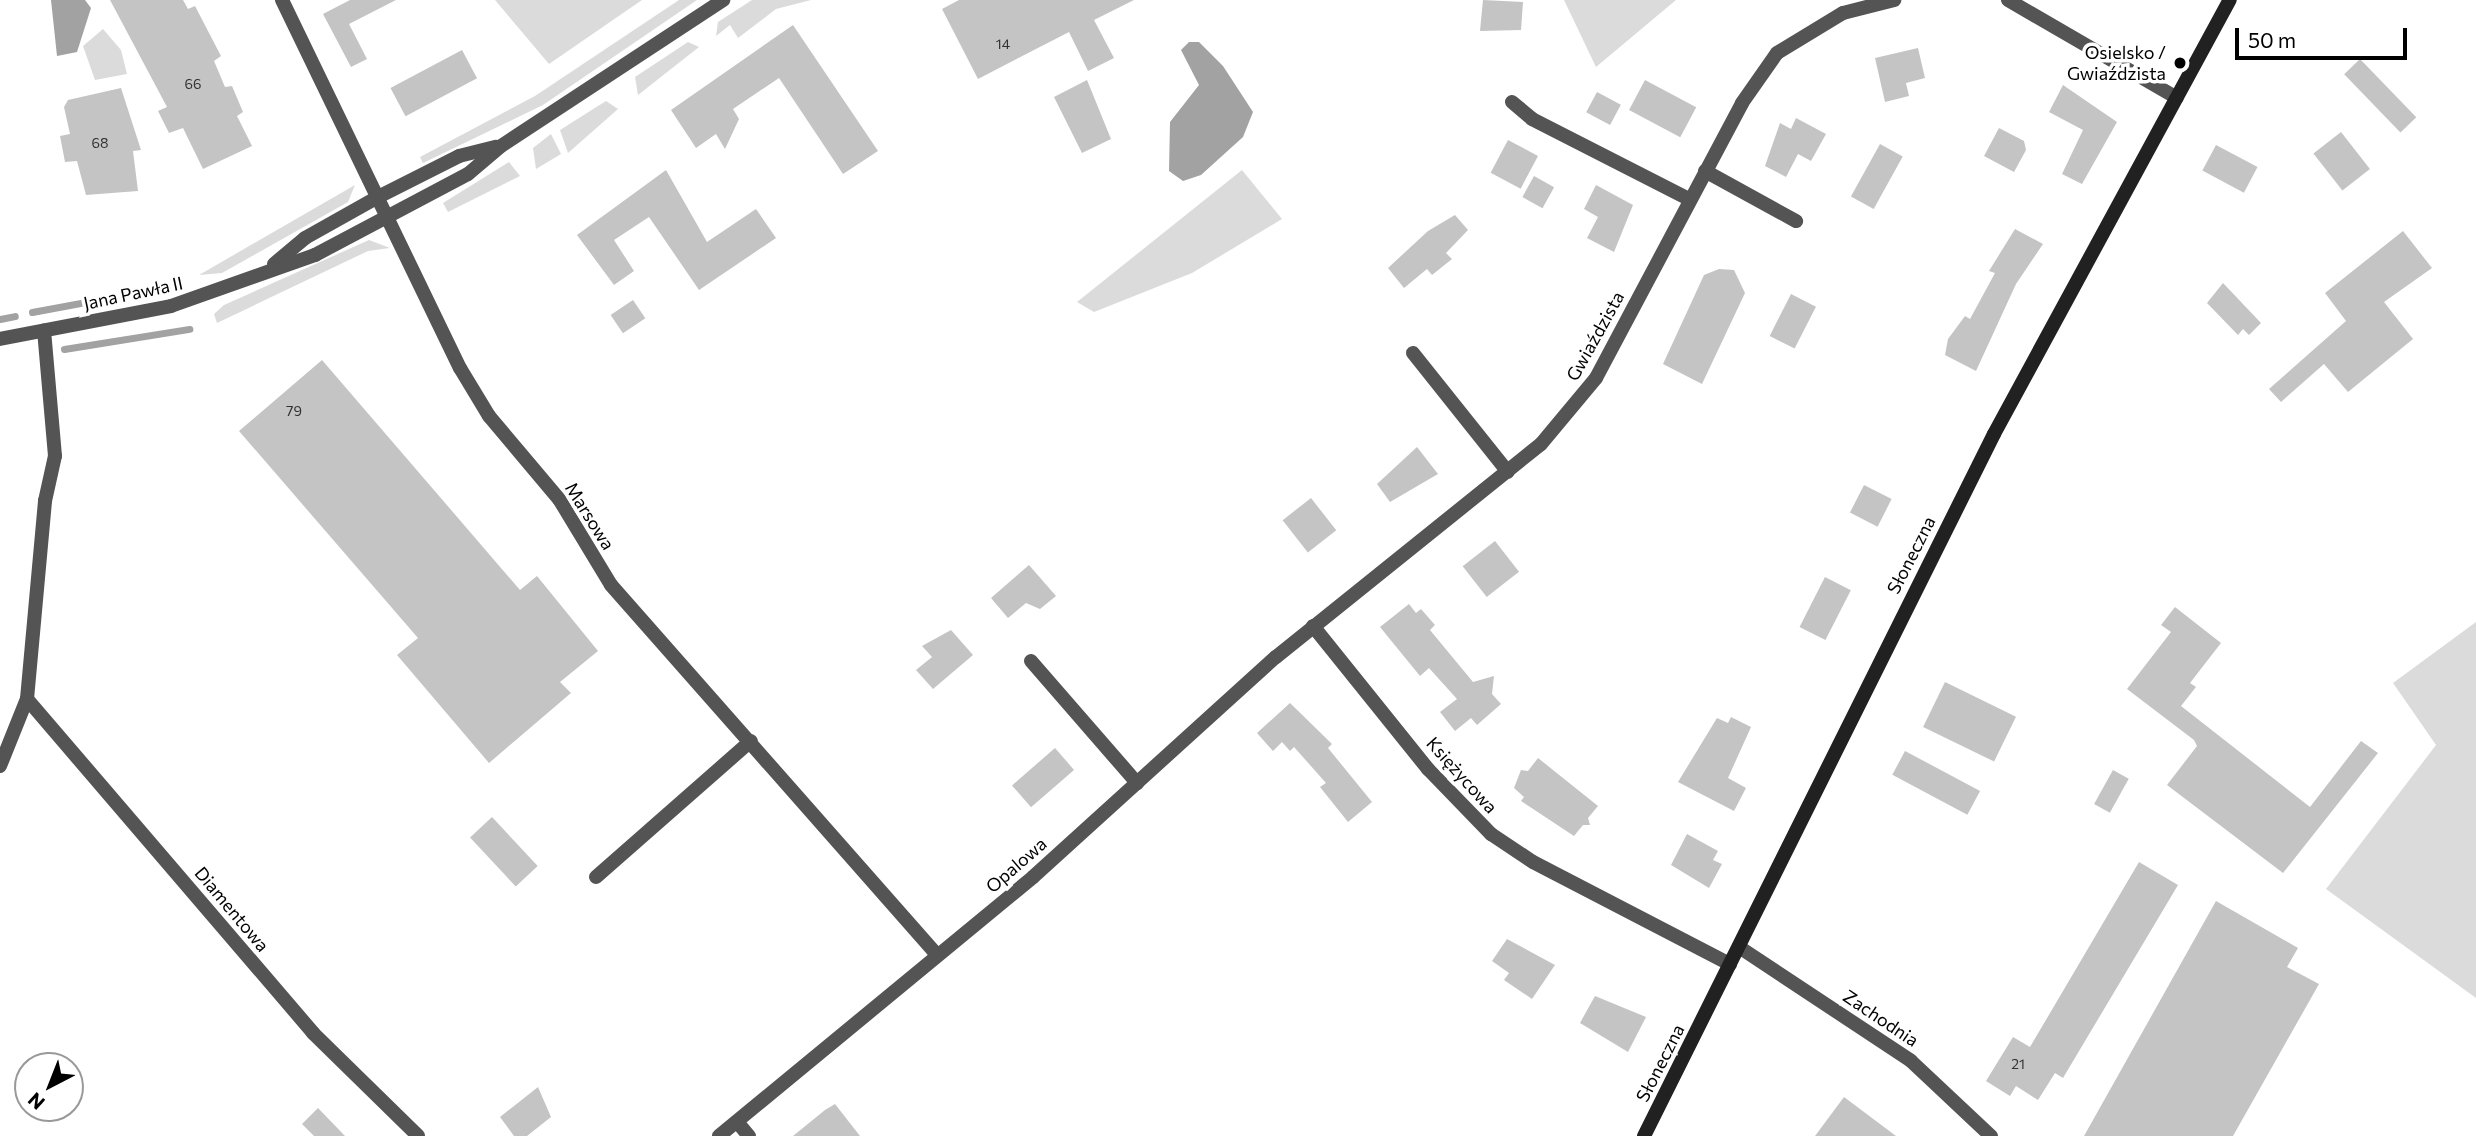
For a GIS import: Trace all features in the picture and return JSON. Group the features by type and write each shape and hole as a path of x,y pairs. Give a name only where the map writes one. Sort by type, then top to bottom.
{"street":[{"name":"Marsowa","path":"282,0 460,368 489,416 559,499 611,584 936,954"},
{"name":"Jana Pawła II","path":"0,339 171,306 268,268 315,255 389,219 468,174 501,146 723,0"},
{"name":"Gwiaździsta","path":"1313,626 1508,472 1571,415 1596,378 1689,199 1777,53 1843,13 1894,0"},
{"path":"2008,0 2177,98"},
{"name":"Słoneczna","path":"1644,1136 1994,434 2230,0"},
{"path":"1512,102 1532,119 1689,199"},
{"name":"Jana Pawła II","path":"268,268 305,238 378,197 459,156 501,146"},
{"path":"1705,171 1796,221"},
{"path":"0,766 27,699 45,501 55,456 44,330"},
{"path":"1413,352 1508,472"},
{"name":"Opalowa","path":"719,1136 1137,783 1313,626"},
{"name":"Księżycowa","path":"1313,626 1428,769 1491,834 1533,862 1730,964"},
{"path":"1031,661 1137,783"},
{"name":"Diamentowa","path":"27,699 313,1033 418,1136"},
{"path":"596,877 751,741"},
{"name":"Zachodnia","path":"1739,947 1912,1061 1991,1136"},
{"path":"737,1123 749,1136"}],"shaded area":[{"path":"51,0 85,0 91,8 77,52 57,56"},
{"path":"495,0 642,0 549,64"},
{"path":"679,0 697,0 543,105 423,163 420,157 535,96"},
{"path":"752,0 811,0 776,9 738,38 730,25 716,36 718,22"},
{"path":"1564,0 1676,0 1596,67"},
{"path":"103,29 121,50 127,74 95,80 83,46"},
{"path":"688,42 699,47 638,95 635,77"},
{"path":"1189,42 1199,42 1223,66 1253,112 1243,137 1201,175 1183,181 1169,171 1170,122 1199,85 1181,50"},
{"path":"606,101 618,109 568,153 560,130"},
{"path":"551,134 561,154 536,169 533,148"},
{"path":"509,162 520,176 448,212 443,203"},
{"path":"1242,170 1282,219 1192,273 1094,312 1077,302"},
{"path":"355,185 348,202 222,273 199,275"},
{"path":"369,240 390,248 368,251 217,323 214,314 224,305"},
{"path":"2476,622 2476,998 2326,889 2436,745 2393,683"}],"building":[{"path":"110,0 183,0 188,9 195,6 221,56 214,61 225,87 232,86 243,112 237,116 252,146 203,169 183,128 169,133 158,111 167,107"},
{"path":"350,0 396,0 349,24 367,59 351,67 323,14"},
{"path":"959,0 1134,0 1094,20 1114,58 1088,71 1069,32 978,79 942,9"},
{"path":"1483,0 1523,2 1521,30 1480,31"},
{"path":"793,25 878,151 843,174 779,78 733,109 739,119 725,149 716,134 696,148 671,110"},
{"path":"1918,48 1925,78 1906,83 1909,96 1885,102 1875,58"},
{"path":"462,50 477,78 406,116 390,88"},
{"path":"2360,59 2416,117 2400,133 2344,74"},
{"path":"1087,80 1111,139 1082,153 1054,97"},
{"path":"1645,80 1696,107 1680,137 1629,110"},
{"path":"2063,85 2117,122 2082,184 2062,174 2083,130 2049,112"},
{"path":"121,88 141,150 133,151 138,191 86,195 77,161 65,162 60,136 70,134 64,107 68,100"},
{"path":"1597,92 1621,105 1610,125 1586,112"},
{"path":"1796,118 1826,134 1811,161 1798,154 1786,177 1765,166 1780,123 1791,129"},
{"path":"1999,128 2024,141 2026,150 2014,172 1984,156"},
{"path":"2341,132 2370,169 2342,191 2313,154"},
{"path":"1508,140 1538,156 1521,189 1491,173"},
{"path":"1880,144 1903,157 1874,209 1851,196"},
{"path":"2216,145 2257,167 2244,193 2202,171"},
{"path":"666,170 707,242 756,209 776,238 699,290 649,217 614,240 634,271 614,285 577,235"},
{"path":"1534,176 1554,187 1542,208 1522,197"},
{"path":"1596,185 1633,205 1614,252 1587,238 1598,217 1584,209"},
{"path":"1455,215 1468,230 1446,253 1452,259 1432,275 1427,269 1404,288 1388,268 1428,231"},
{"path":"2015,229 2043,244 2016,284 1976,371 1945,355 1948,339 1965,316 1970,319 1995,273 1989,271"},
{"path":"2403,231 2432,268 2384,302 2413,339 2348,392 2324,364 2281,402 2269,389 2346,321 2325,293"},
{"path":"1719,269 1734,270 1745,293 1702,384 1663,364 1704,275"},
{"path":"2223,283 2261,323 2249,335 2243,329 2238,335 2207,303"},
{"path":"1791,294 1816,307 1795,349 1770,336"},
{"path":"633,300 645,318 623,333 611,315"},
{"path":"322,360 520,590 537,576 598,651 560,682 571,693 489,763 397,655 418,638 239,431"},
{"path":"1417,447 1438,474 1390,502 1377,484"},
{"path":"1864,485 1892,499 1878,527 1850,513"},
{"path":"1311,498 1336,530 1308,552 1283,520"},
{"path":"1495,541 1519,572 1487,597 1463,566"},
{"path":"1029,565 1056,596 1040,609 1026,603 1008,618 991,598"},
{"path":"1825,577 1851,590 1825,640 1800,627"},
{"path":"1409,604 1416,613 1421,609 1435,625 1430,630 1473,682 1494,676 1492,694 1501,704 1477,725 1471,718 1455,731 1440,712 1457,699 1429,668 1420,676 1380,627"},
{"path":"2175,607 2221,643 2190,683 2196,687 2181,706 2310,807 2361,741 2378,753 2283,873 2167,785 2197,746 2194,740 2127,689 2171,632 2161,625"},
{"path":"951,630 973,655 933,689 916,670 932,657 922,646"},
{"path":"1945,682 2016,717 1994,762 1923,727"},
{"path":"1290,703 1332,744 1328,748 1372,802 1348,822 1320,787 1326,783 1294,747 1290,751 1282,742 1273,751 1257,733"},
{"path":"1731,717 1751,727 1728,778 1746,788 1734,811 1678,782 1717,718 1728,723"},
{"path":"1055,748 1074,770 1031,807 1012,785"},
{"path":"1905,751 1980,791 1967,815 1892,775"},
{"path":"1538,758 1598,806 1588,818 1590,825 1583,825 1574,836 1521,801 1524,797 1514,788 1521,770 1528,771"},
{"path":"2113,770 2129,779 2110,813 2094,804"},
{"path":"492,817 538,866 516,886 470,837"},
{"path":"1687,834 1718,851 1713,860 1722,864 1709,888 1671,865"},
{"path":"2139,862 2178,885 2063,1078 2055,1073 2038,1100 2016,1086 2010,1096 1986,1081 2013,1037 2030,1047"},
{"path":"2216,901 2298,948 2287,967 2319,984 2233,1136 2084,1136"},
{"path":"1507,939 1555,965 1532,999 1504,980 1509,973 1492,961"},
{"path":"1595,996 1646,1017 1628,1052 1580,1023"},
{"path":"538,1087 551,1117 527,1136 514,1136 500,1117"},
{"path":"1844,1097 1896,1136 1815,1136"},
{"path":"835,1104 860,1136 793,1136 825,1110"},
{"path":"318,1108 345,1136 314,1136 302,1124"}],"waterway":[{"path":"132,292 160,287"},
{"path":"32,312 118,296"},
{"path":"0,319 15,316"},
{"path":"64,349 189,329"}],"place":[{"name":"Osielsko / Gwiaździsta","path":"2180,63"}]}
